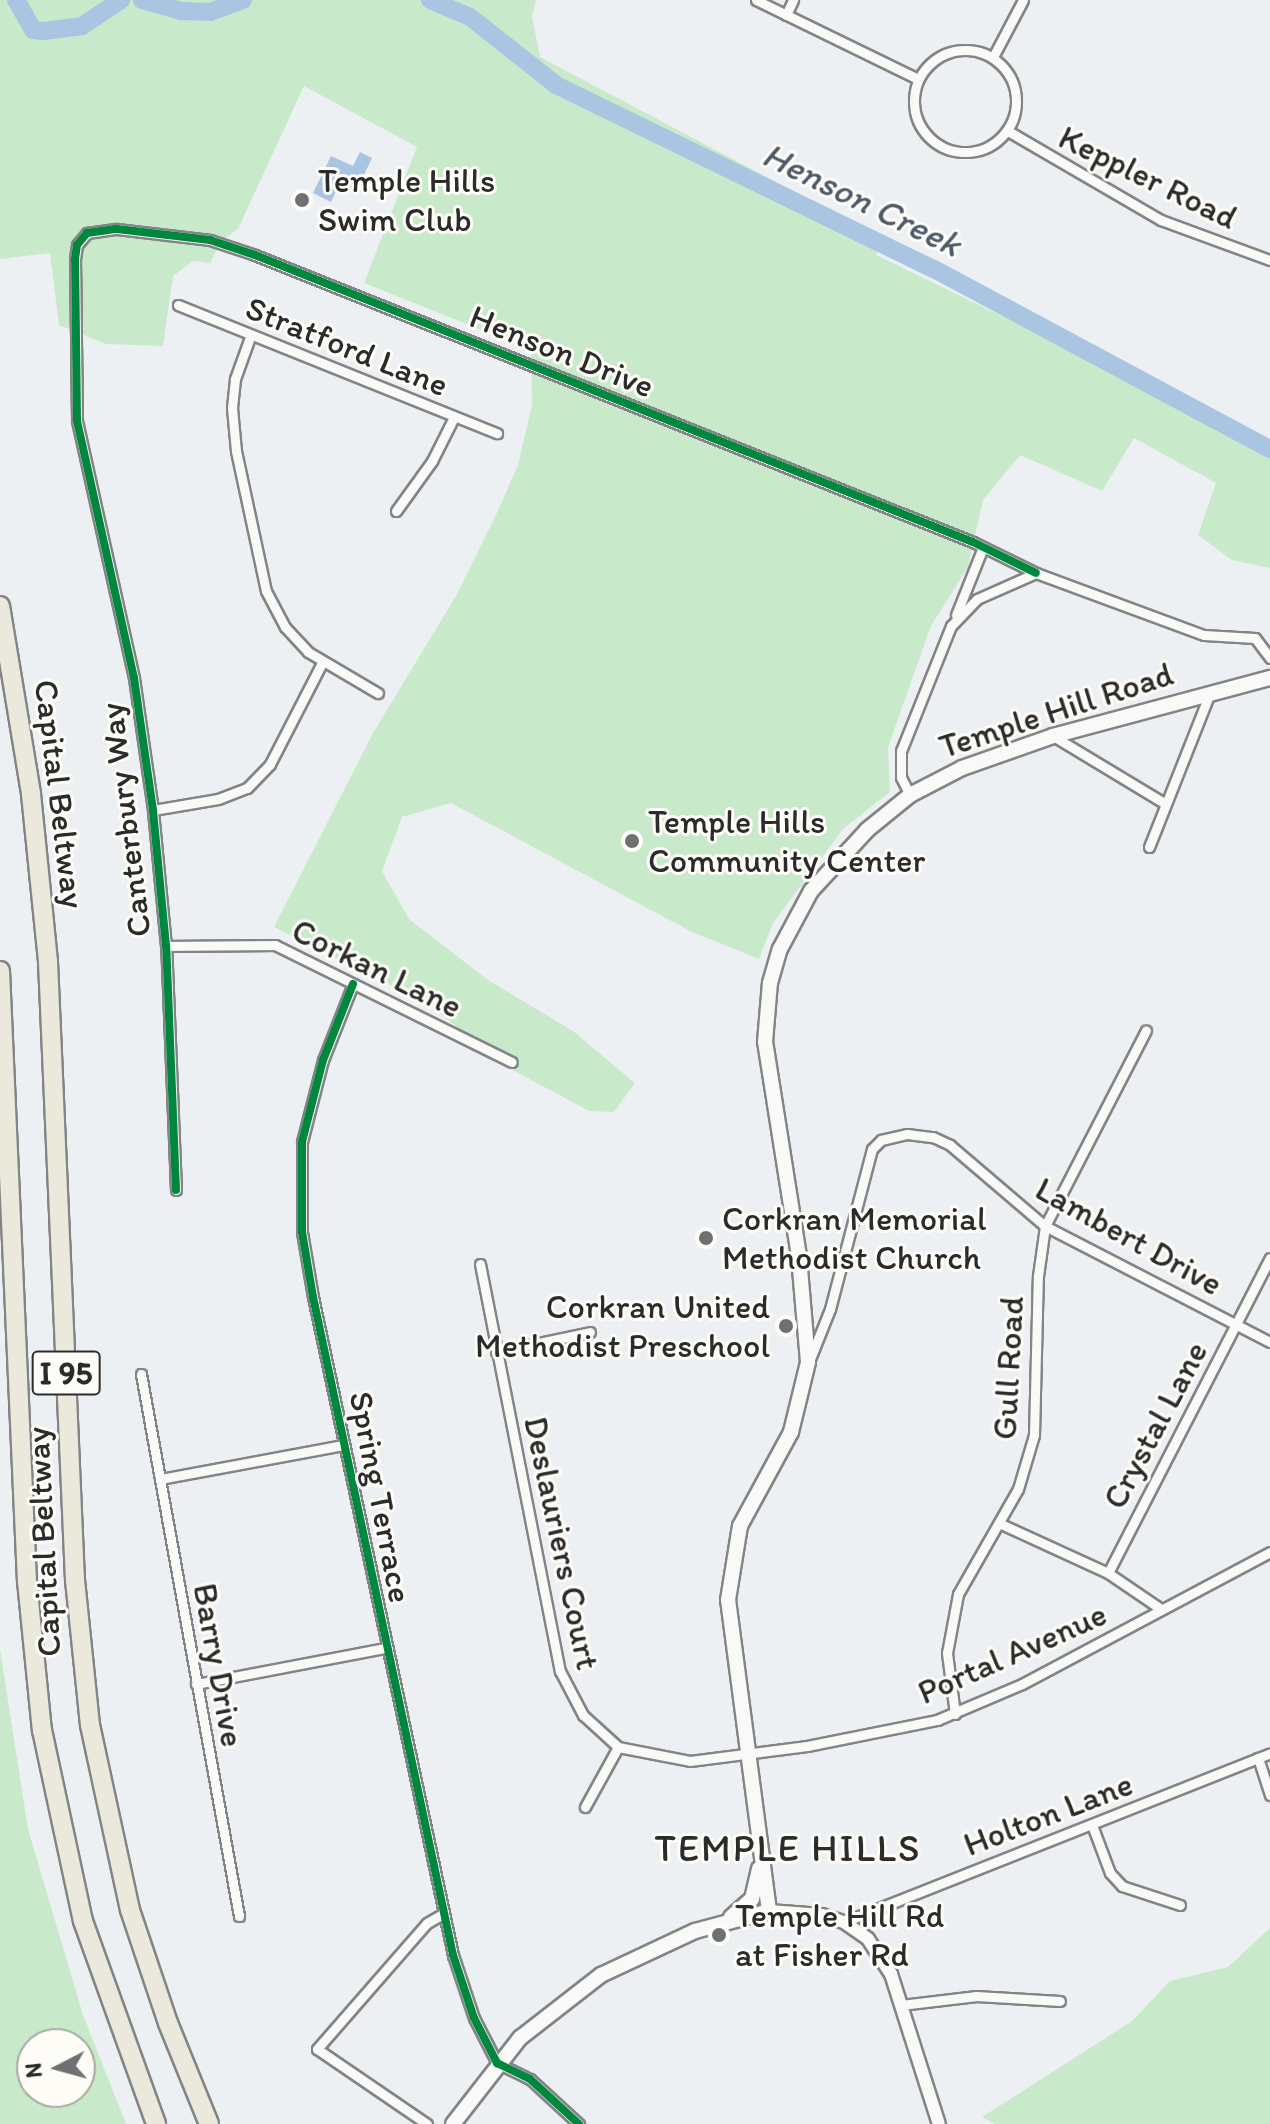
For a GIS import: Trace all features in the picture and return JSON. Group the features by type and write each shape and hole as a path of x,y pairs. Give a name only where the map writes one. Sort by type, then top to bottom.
{"highway":[{"name":"Capital Beltway","path":"0,606 31,794 48,962 75,1580 90,1725 130,1910 209,2124"},
{"name":"Capital Beltway","path":"0,971 26,1567 42,1730 83,1921 156,2124"}],"main road":[{"name":"Temple Hill Road","path":"769,1911 731,1637 730,1571 740,1526 791,1432 808,1362 799,1256 765,1042 770,983 780,949 811,891 867,830 910,795 962,768 1053,736 1270,678"},
{"path":"725,1922 752,1899 760,1844"},
{"path":"453,2124 497,2063 547,2014 601,1975 658,1945 769,1911"}],"street":[{"path":"756,0 918,79 945,53 970,49 993,57 1023,0"},
{"path":"786,15 793,0"},
{"name":"Keppler Road","path":"918,79 917,119 933,141 972,152 1008,131 1014,118 1015,91 993,57"},
{"name":"Keppler Road","path":"1008,131 1161,220 1270,260"},
{"name":"Henson Drive","path":"75,259 81,239 95,230 210,240 983,547 1036,573 1204,635 1255,638 1270,658"},
{"name":"Canterbury Way","path":"75,259 77,420 134,678 153,810 166,946 176,1190"},
{"name":"Stratford Lane","path":"178,305 250,337 497,433"},
{"path":"250,337 235,379 232,408 258,567 285,627 322,663 378,693"},
{"path":"396,511 432,461 454,417"},
{"path":"910,795 901,777 901,751 983,547"},
{"path":"951,626 977,599 1036,573"},
{"path":"153,810 218,799 247,788 270,764 322,663"},
{"path":"1149,847 1210,693"},
{"path":"1053,736 1164,803"},
{"name":"Corkan Lane","path":"166,946 275,945 512,1062"},
{"name":"Spring Terrace","path":"353,984 310,1101 300,1190 302,1232 384,1648 441,1915 474,2018 497,2063"},
{"name":"Gull Road","path":"955,1714 947,1653 955,1606 968,1573 1001,1524 1034,1435 1038,1276 1045,1226 1146,1030"},
{"name":"Lambert Drive","path":"808,1362 830,1309 865,1168 881,1140 907,1134 939,1139 1045,1226 1270,1342"},
{"name":"Crystal Lane","path":"1108,1573 1270,1258"},
{"name":"Deslauriers Court","path":"480,1264 560,1671 583,1715 618,1747"},
{"path":"496,1352 590,1332"},
{"name":"Barry Drive","path":"141,1374 239,1916"},
{"path":"160,1479 343,1445"},
{"path":"1001,1524 1108,1573 1161,1609"},
{"name":"Portal Avenue","path":"618,1747 672,1761 749,1754 901,1728 955,1714 1076,1657 1270,1552"},
{"path":"196,1684 384,1648"},
{"path":"585,1807 618,1747"},
{"name":"Holton Lane","path":"844,1922 1270,1753"},
{"path":"1258,1758 1270,1795"},
{"path":"1092,1825 1110,1873 1122,1886 1180,1905"},
{"path":"769,1911 806,1910 844,1922 881,1957 901,2005 939,2124"},
{"path":"427,2124 317,2049 421,1929 441,1915"},
{"path":"901,2005 943,1997 1060,2001"},
{"path":"497,2063 530,2079 579,2124"}],"green space":[{"path":"0,0 536,0 532,16 540,57 884,239 876,255 1270,446 1270,568 1232,560 1198,535 1216,483 1134,438 1102,491 1020,455 983,500 968,567 931,626 888,747 890,792 843,829 773,923 759,959 690,931 451,803 402,817 382,871 409,919 488,980 573,1031 635,1083 614,1112 589,1111 509,1068 428,1004 274,927 373,733 456,596 495,517 518,465 532,405 531,350 364,283 417,147 304,86 238,229 221,241 210,263 193,261 173,276 163,346 106,344 59,325 50,253 0,259"},
{"path":"0,1649 28,1829 88,2028 16,2028 16,2108 96,2108 96,2048 126,2124 0,2124"},
{"path":"1270,1928 1270,2124 995,2124 982,2117 1132,2021 1170,1981 1228,1967"}],"water":[{"path":"360,152 372,158 355,194 338,187 331,202 313,193 331,156 353,166"}],"waterway":[{"name":"Henson Creek","path":"16,0 33,30 43,31 82,26 121,0"},
{"name":"Henson Creek","path":"142,0 181,11 210,12 243,0"},
{"name":"Henson Creek","path":"430,0 470,17 556,85 934,269 1270,449"}],"cycle path":[{"path":"176,1190 166,946 153,810 134,678 77,420 75,259 77,245 87,233 117,229 210,240 255,255 973,542 1036,573"},
{"path":"353,984 323,1060 302,1142 302,1232 313,1297 453,1955 474,2018 497,2063 530,2079 579,2124"}],"place":[{"name":"Temple Hills Swim Club","path":"302,200"},
{"name":"Temple Hills Community Center","path":"632,841"},
{"name":"Corkran Memorial Methodist Church","path":"706,1238"},
{"name":"Corkran United Methodist Preschool","path":"786,1326"},
{"name":"Temple Hill Rd at Fisher Rd","path":"719,1935"}],"district":[{"name":"TEMPLE HILLS","path":"788,1849"}]}
